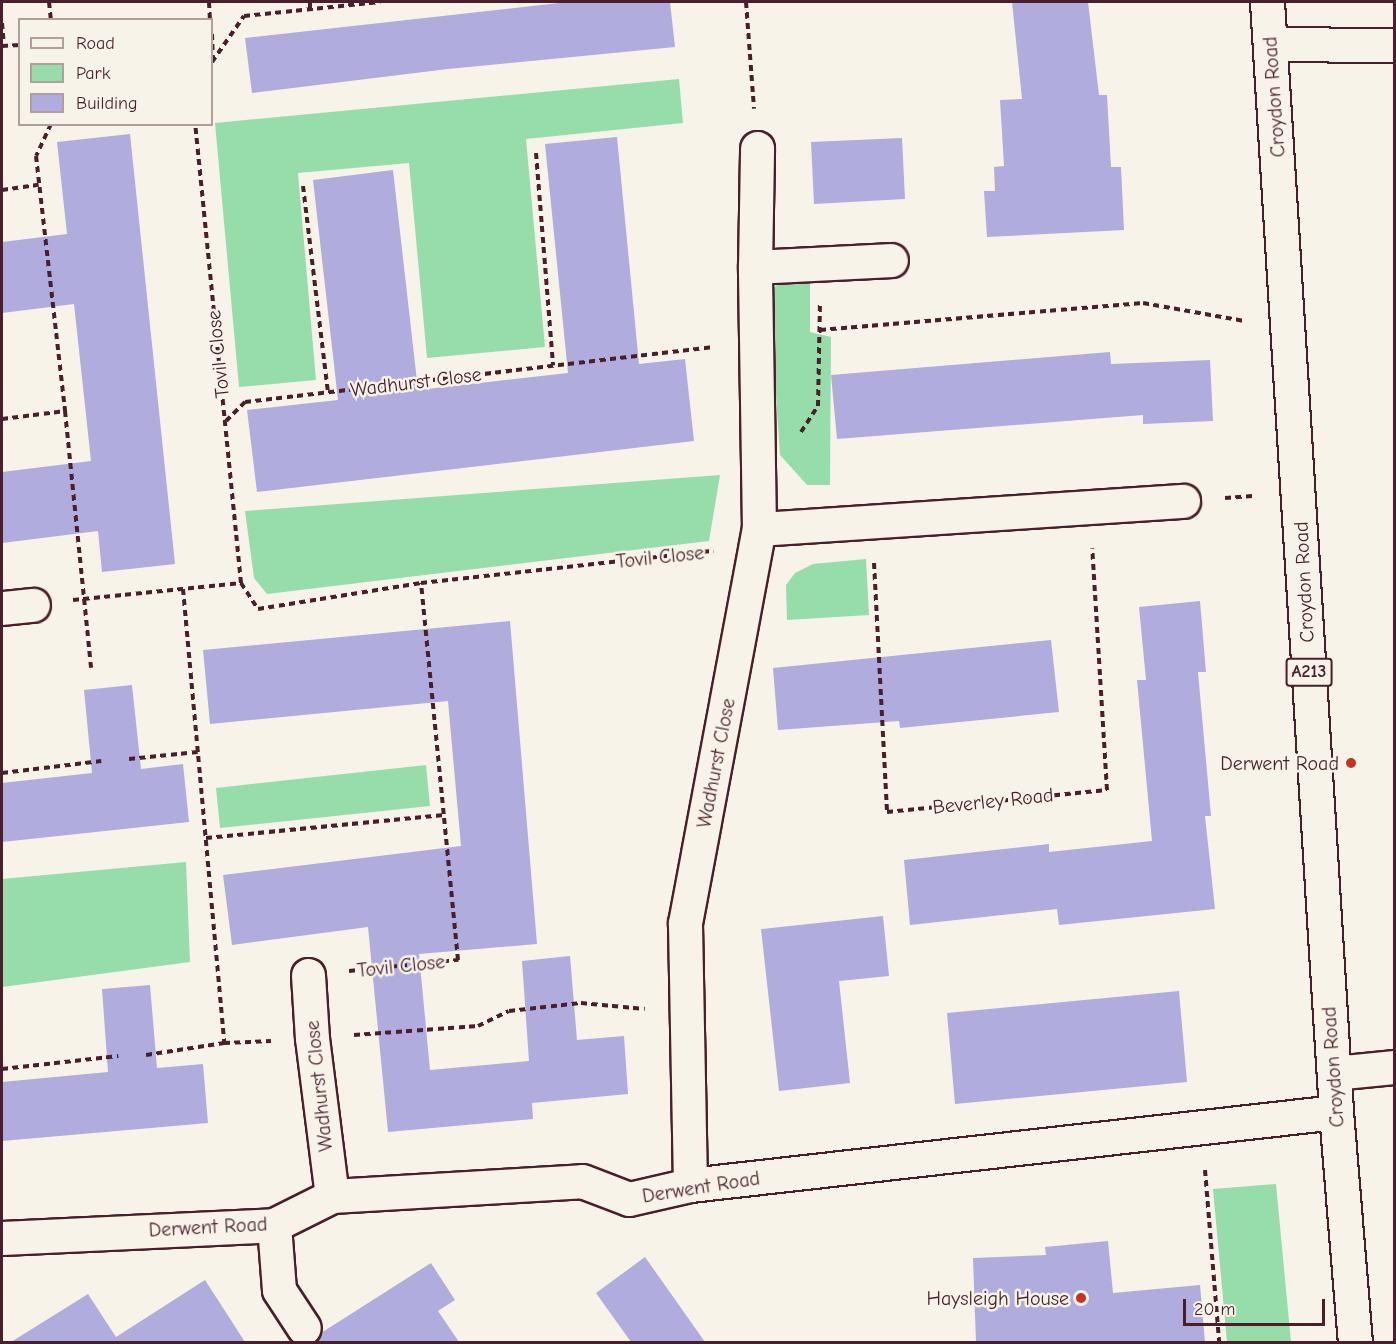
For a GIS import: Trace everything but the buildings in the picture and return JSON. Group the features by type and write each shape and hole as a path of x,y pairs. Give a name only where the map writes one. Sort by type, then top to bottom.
{"street":[{"name":"Croydon Road","path":"1267,2 1336,1112 1355,1342"},
{"path":"1270,44 1395,45"},
{"name":"Wadhurst Close","path":"690,1185 685,923 758,538 755,267 757,148"},
{"path":"755,267 891,260"},
{"path":"758,538 872,521 1183,501"},
{"name":"Wadhurst Close","path":"308,975 312,1038 332,1196"},
{"path":"1334,1073 1395,1067"},
{"name":"Derwent Road","path":"2,1238 274,1225 332,1196 582,1181 629,1199 690,1185 1336,1112"},
{"path":"274,1225 279,1290 304,1328"}],"path":[{"path":"49,2 51,18"},
{"path":"209,2 210,18"},
{"path":"310,2 310,9"},
{"path":"213,60 244,16 380,2"},
{"path":"746,2 757,148"},
{"path":"2,23 3,46 18,45"},
{"path":"50,126 36,156 91,668"},
{"name":"Tovil Close","path":"195,126 241,583 258,609 421,583 758,538"},
{"path":"536,153 553,365"},
{"path":"2,190 39,185"},
{"path":"303,186 328,392"},
{"path":"796,441 818,406 819,264"},
{"path":"820,330 1143,303 1217,315 1288,331"},
{"name":"Wadhurst Close","path":"225,421 245,402 757,342"},
{"path":"2,419 65,411"},
{"path":"1183,501 1299,494"},
{"name":"Beverley Road","path":"872,521 887,812 1107,790 1089,508"},
{"path":"17,606 241,583"},
{"name":"Tovil Close","path":"308,975 458,960 421,583"},
{"path":"183,589 224,1043"},
{"path":"129,759 198,752"},
{"path":"2,772 101,761"},
{"path":"206,838 444,816"},
{"path":"146,1055 224,1043 478,1026 509,1011 581,1004 687,1014"},
{"path":"2,1069 118,1056"},
{"path":"1201,1127 1219,1342"}],"green space":[{"path":"679,79 683,123 526,139 545,347 427,358 409,163 298,173 316,380 239,387 215,123"},
{"path":"784,278 810,280 810,332 831,337 830,485 807,485 780,455 769,293"},
{"path":"720,475 709,541 267,594 254,578 245,511"},
{"path":"866,559 869,615 787,620 786,585 795,573 813,564"},
{"path":"426,765 430,806 220,828 216,788"},
{"path":"186,862 190,962 2,987 2,879"},
{"path":"1276,1184 1291,1342 1227,1342 1213,1189"}],"place":[{"name":"Derwent Road","path":"1351,763"},
{"name":"Haysleigh House","path":"1081,1298"}]}
